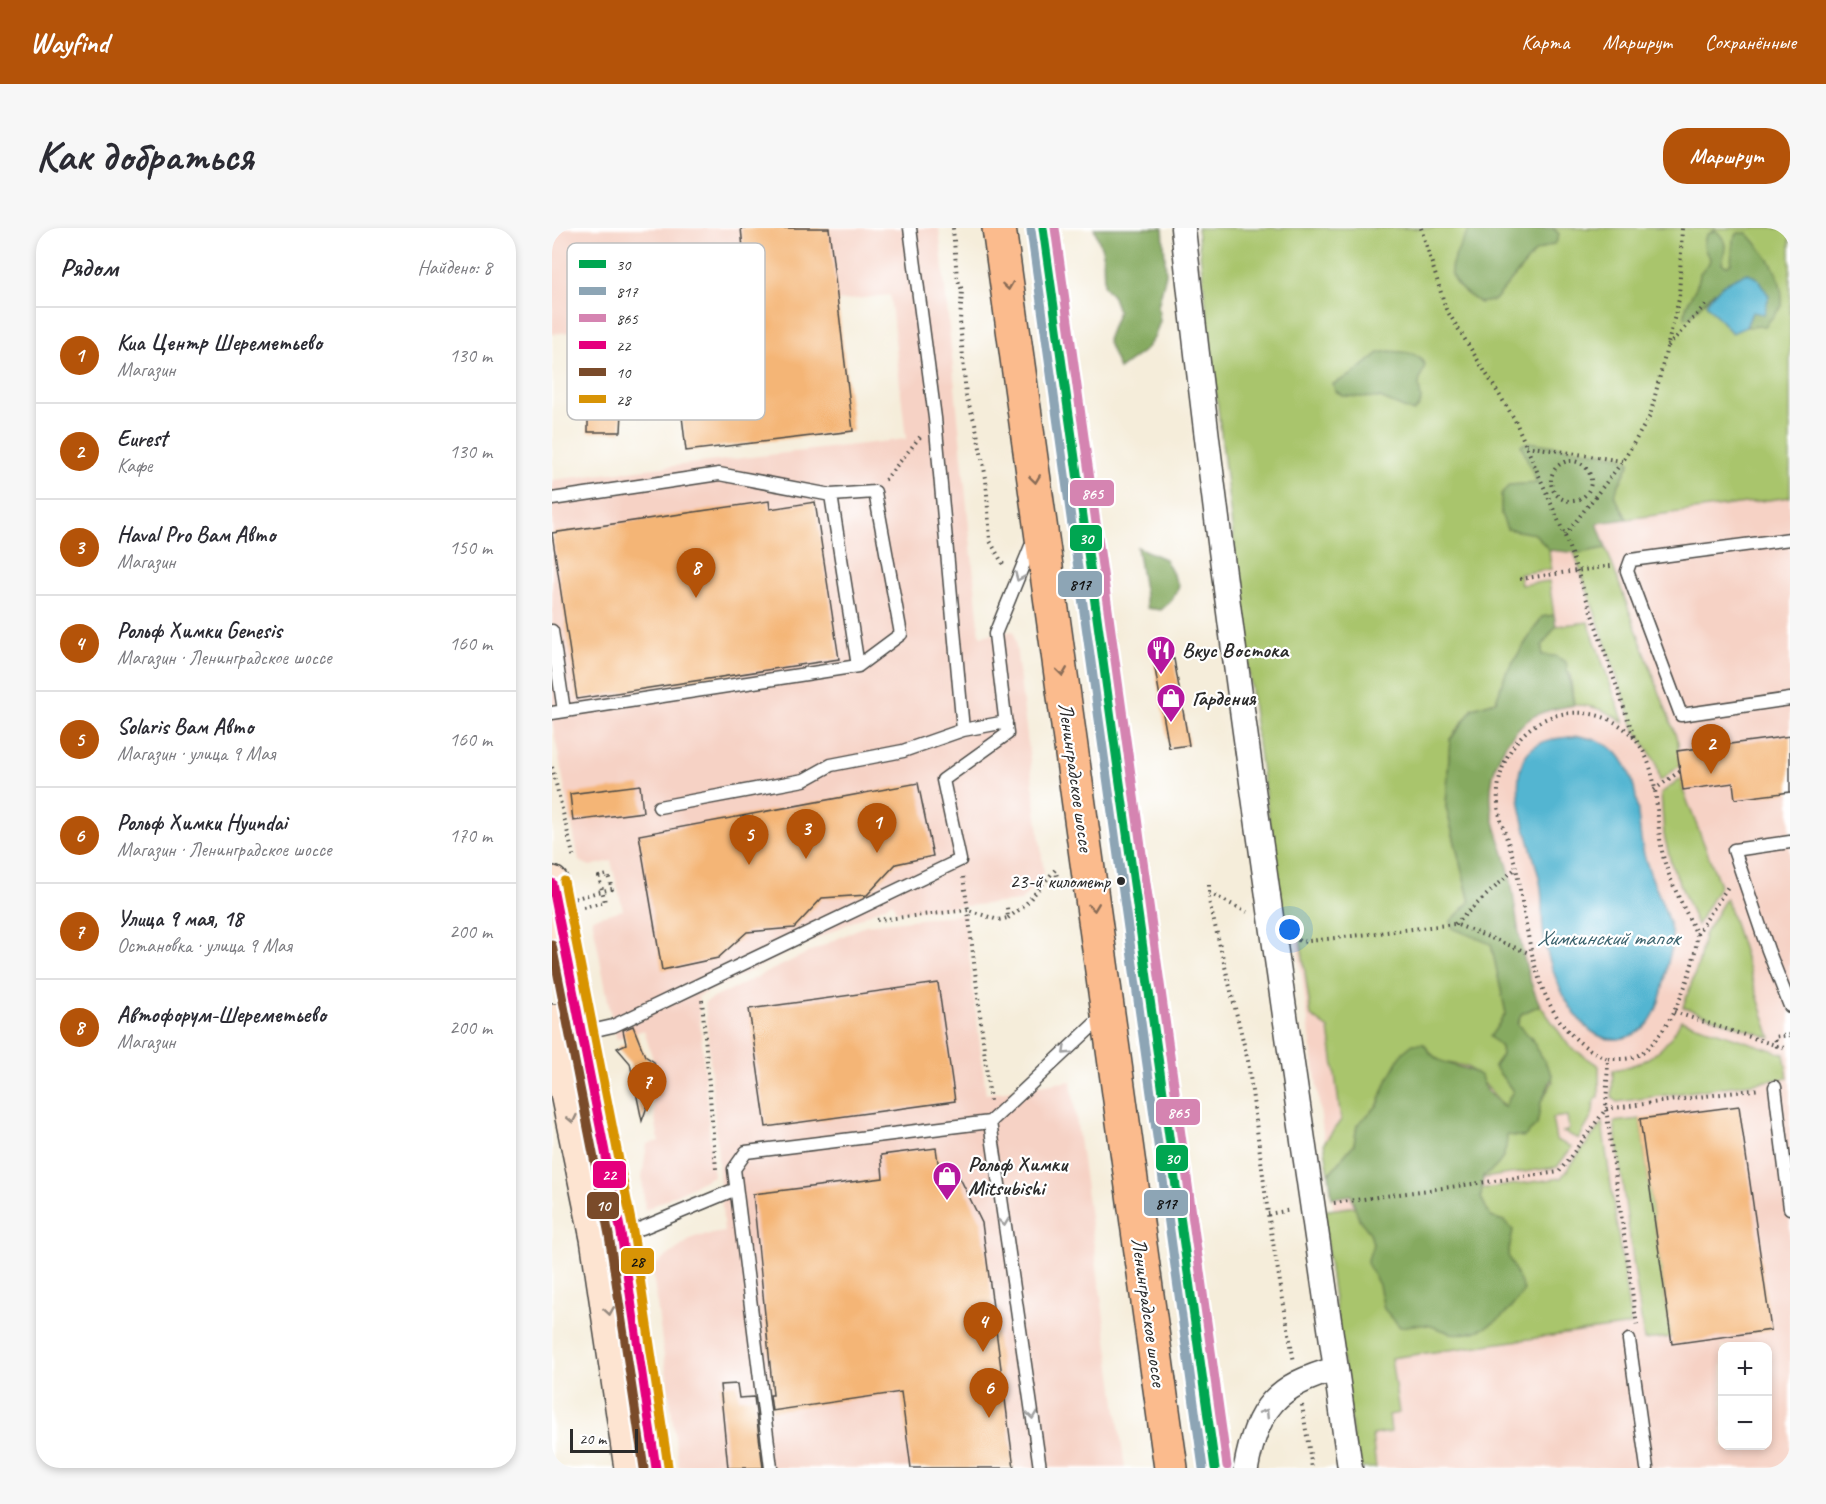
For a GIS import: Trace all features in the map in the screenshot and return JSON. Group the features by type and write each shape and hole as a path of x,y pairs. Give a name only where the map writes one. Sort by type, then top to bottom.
{"highway":[{"name":"Ленинградское шоссе","path":"999,228 1171,1468"},
{"name":"Ленинградское шоссе","path":"1043,228 1215,1468"}],"main road":[{"path":"552,883 566,1027 631,1468"},
{"path":"566,1027 621,1233 656,1468"}],"street":[{"path":"1183,228 1204,428 1270,926 1350,1468"},
{"path":"1246,1468 1262,1417 1280,1393 1298,1382 1336,1369"}],"lane":[{"path":"910,228 935,418 963,730"},
{"path":"552,499 718,474 831,495 875,492 901,634 858,666 558,712 552,631"},
{"path":"831,495 858,666"},
{"path":"566,1027 613,1026 960,860 943,780 1007,734 995,634 1041,523"},
{"path":"1790,539 1631,560 1627,571 1681,715 1790,699"},
{"path":"659,807 804,780 831,765 903,751 963,730 1006,722"},
{"path":"1790,842 1734,850 1767,950 1790,1006"},
{"path":"771,1468 734,1169 746,1152 991,1121 1108,1011"},
{"path":"1775,1087 1790,1208"},
{"path":"991,1121 1040,1468"},
{"path":"621,1233 642,1228 736,1190"},
{"path":"1629,1340 1647,1468"}],"path":[{"path":"953,228 957,278 962,290 960,321 966,396 975,423 986,478 990,541 1015,586"},
{"path":"1421,228 1446,309 1515,420 1565,536 1634,738 1652,770 1666,866 1697,935"},
{"path":"1565,536 1623,461 1650,416 1679,299 1682,228"},
{"path":"1667,347 1706,304"},
{"path":"875,492 935,418"},
{"path":"1525,446 1623,461"},
{"path":"1575,462 1576,454"},
{"path":"1565,462 1575,462 1584,466 1591,477 1588,493 1580,500 1568,501 1561,499 1552,489 1551,483 1554,470 1565,462"},
{"path":"1546,492 1552,489"},
{"path":"1588,493 1594,498"},
{"path":"1520,579 1629,564"},
{"path":"1634,738 1617,723 1584,712 1550,716 1522,734 1508,755 1498,792 1499,813 1516,868 1530,953 1540,987 1577,1041 1593,1053 1608,1059 1634,1058 1649,1048 1661,1035 1674,1012 1696,948 1697,935 1740,867"},
{"path":"552,767 574,859"},
{"path":"1654,790 1680,771"},
{"path":"960,860 968,910 991,1121"},
{"path":"1455,924 1516,868"},
{"path":"875,920 968,910 998,920 1008,918 1024,906 1055,870 1064,894"},
{"path":"552,905 598,892 605,890 612,889 608,875 599,877 601,885 603,894 605,902 582,908"},
{"path":"1209,885 1248,1061 1268,1214 1312,1468"},
{"path":"1209,893 1301,942 1455,924 1530,953"},
{"path":"1007,907 1008,918"},
{"path":"713,994 702,999 716,1177"},
{"path":"1674,1012 1784,1048"},
{"path":"1777,1047 1775,1037 1790,1035"},
{"path":"1608,1059 1606,1109 1638,1329"},
{"path":"1268,1214 1559,1172 1606,1109 1775,1087"}],"shaded area":[{"path":"552,228 939,228 980,636 1014,631 1044,873 1021,901 896,912 893,902 698,996 713,1176 645,1210 642,1177 647,1144 659,1141 650,1087 658,1077 644,1030 617,1039 613,1026 592,918 623,910 611,861 590,866 579,861 552,722 552,480 906,439 890,295 765,309 765,243 567,243 567,332 552,334"},
{"path":"1790,482 1790,1468 1369,1468 1268,730 1409,533"},
{"path":"964,914 986,1094 1071,1081 1125,1468 679,1468 652,1267 694,1237 724,1232 705,1002 866,925"}],"green space":[{"path":"1094,228 1163,228 1166,274 1158,306 1160,321 1154,338 1145,350 1119,369 1107,340 1118,311 1113,297 1104,286 1103,252"},
{"path":"1197,228 1790,228 1790,497 1627,519 1614,495 1630,463 1538,483 1508,529 1535,533 1549,550 1551,569 1519,574 1521,585 1549,581 1554,615 1542,617 1506,673 1496,701 1473,708 1450,739 1446,807 1470,902 1451,921 1491,943 1506,1013 1491,1037 1501,1047 1502,1055 1494,1066 1513,1091 1505,1107 1469,1068 1440,1061 1424,1044 1387,1081 1378,1105 1357,1125 1354,1144 1329,1174 1324,1143 1341,1120 1329,1029 1311,1016 1300,936 1284,925 1254,716","holes":["1769,296 1732,333 1723,323"]},
{"path":"1470,228 1553,228 1559,234 1556,243 1536,251 1495,300 1480,303 1457,285 1451,270 1457,252"},
{"path":"1715,230 1724,241 1722,263 1726,266 1731,263 1733,240 1738,233 1747,233 1773,266 1780,284 1782,306 1765,326 1746,327 1752,312 1714,292 1689,317 1685,317 1686,306 1697,285 1700,273 1709,263 1710,258 1704,247 1706,235"},
{"path":"1389,351 1414,355 1425,365 1419,383 1420,403 1413,412 1380,398 1344,396 1335,391 1333,384 1353,374 1379,353"},
{"path":"1529,442 1620,456 1630,462 1614,495 1627,519 1597,523 1606,548 1580,553 1549,550 1535,534 1507,529 1501,514 1501,495 1509,485 1537,483 1521,445"},
{"path":"1137,547 1165,559 1179,586 1172,600 1161,610 1147,608"},
{"path":"1606,548 1678,742 1679,766 1660,781 1656,762 1635,730 1574,552"},
{"path":"1554,615 1556,626 1542,646 1542,655 1555,656 1566,662 1574,705 1541,713 1522,725 1500,754 1491,789 1492,811 1509,871 1524,960 1540,1005 1521,1014 1517,1024 1531,1038 1553,1076 1541,1102 1537,1125 1524,1137 1507,1135 1506,1148 1501,1160 1494,1169 1483,1176 1481,1198 1491,1217 1504,1221 1513,1230 1508,1255 1524,1290 1503,1316 1474,1332 1451,1333 1421,1325 1400,1327 1384,1309 1379,1285 1367,1263 1373,1244 1370,1233 1359,1219 1351,1195 1332,1198 1329,1174 1354,1144 1357,1125 1378,1105 1387,1081 1403,1052 1413,1044 1424,1044 1430,1053 1443,1062 1465,1068 1481,1076 1485,1089 1504,1107 1513,1091 1494,1066 1502,1055 1501,1047 1490,1037 1506,1013 1491,944 1452,928 1451,921 1470,902 1446,807 1450,740 1473,708 1496,701 1506,673 1542,617"},
{"path":"1588,622 1624,723 1600,710 1574,705 1570,674 1542,655 1541,646 1556,626"},
{"path":"1681,779 1683,790 1720,885 1697,925 1671,863 1664,835 1661,793"},
{"path":"1726,898 1771,1038 1683,1007 1699,962 1704,935"},
{"path":"1540,1005 1569,1046 1599,1066 1599,1097 1595,1100 1592,1116 1579,1139 1563,1132 1569,1130 1567,1116 1552,1118 1556,1140 1572,1147 1557,1167 1483,1178 1506,1135 1536,1125 1541,1102 1553,1081 1531,1038 1517,1024 1521,1014"},
{"path":"1681,1020 1784,1054 1788,1078 1617,1102 1612,1097 1613,1070 1636,1064 1654,1054 1669,1040"},
{"path":"1640,1119 1671,1337 1644,1340 1614,1122"},
{"path":"1602,1123 1631,1325 1391,1358 1399,1413 1389,1415 1391,1432 1372,1435 1376,1468 1357,1468 1322,1211 1561,1178"}],"water":[{"path":"1748,273 1758,279 1769,296 1764,314 1752,312 1746,327 1732,333 1706,304 1724,284"},
{"name":"Химкинский тапок","path":"1579,736 1607,745 1617,753 1627,768 1635,791 1646,861 1672,936 1662,991 1655,1013 1641,1030 1631,1036 1618,1039 1603,1037 1590,1030 1578,1018 1559,985 1547,951 1543,931 1541,888 1520,803 1518,785 1520,769 1531,749 1557,738"}],"building":[{"path":"741,228 829,228 853,431 686,451 682,420 765,420 765,243 742,243"},
{"path":"588,420 622,420 621,432 588,432"},
{"path":"769,501 770,509 815,502 839,659 577,699 552,533"},
{"path":"1174,659 1189,745 1169,748 1154,663"},
{"path":"1790,736 1790,792 1735,799 1733,783 1683,790 1677,751"},
{"path":"918,783 933,856 896,864 867,895 822,898 794,928 747,932 718,958 662,970 639,835"},
{"path":"640,785 643,812 573,821 570,794"},
{"path":"938,983 955,1101 766,1127 749,1009"},
{"path":"633,1026 645,1056 654,1062 658,1077 656,1083 660,1094 657,1096 653,1090 642,1121 630,1063 617,1048 626,1044 623,1030"},
{"path":"1739,1106 1771,1330 1672,1344 1640,1119"},
{"path":"936,1148 939,1169 953,1164 982,1223 1014,1468 911,1468 901,1392 772,1411 770,1395 773,1395 753,1194 883,1178 881,1155"},
{"path":"737,1384 739,1398 754,1397 763,1468 728,1468 720,1385"}],"transit line":[{"name":"30","path":"1043,228 1215,1468"},
{"name":"865","path":"1055,228 1227,1466"},
{"name":"817","path":"1031,230 1203,1468"},
{"name":"28","path":"564,881 633,1231 668,1466"},
{"name":"22","path":"552,883 621,1233 656,1468"},
{"name":"10","path":"552,945 609,1235 644,1468"}],"place":[{"name":"Автофорум-Шереметьево","path":"696,598"},
{"name":"Вкус Востока","path":"1161,676"},
{"name":"Гардения","path":"1171,724"},
{"name":"Eurest","path":"1711,774"},
{"name":"Киа Центр Шереметьево","path":"877,853"},
{"name":"Haval Pro Вам Авто","path":"806,859"},
{"name":"Solaris Вам Авто","path":"749,865"},
{"name":"23-й километр","path":"1121,881"},
{"name":"Улица 9 мая, 18","path":"647,1112"},
{"name":"Рольф Химки Mitsubishi","path":"947,1202"},
{"name":"Рольф Химки Genesis","path":"983,1352"},
{"name":"Рольф Химки Hyundai","path":"989,1418"}]}
